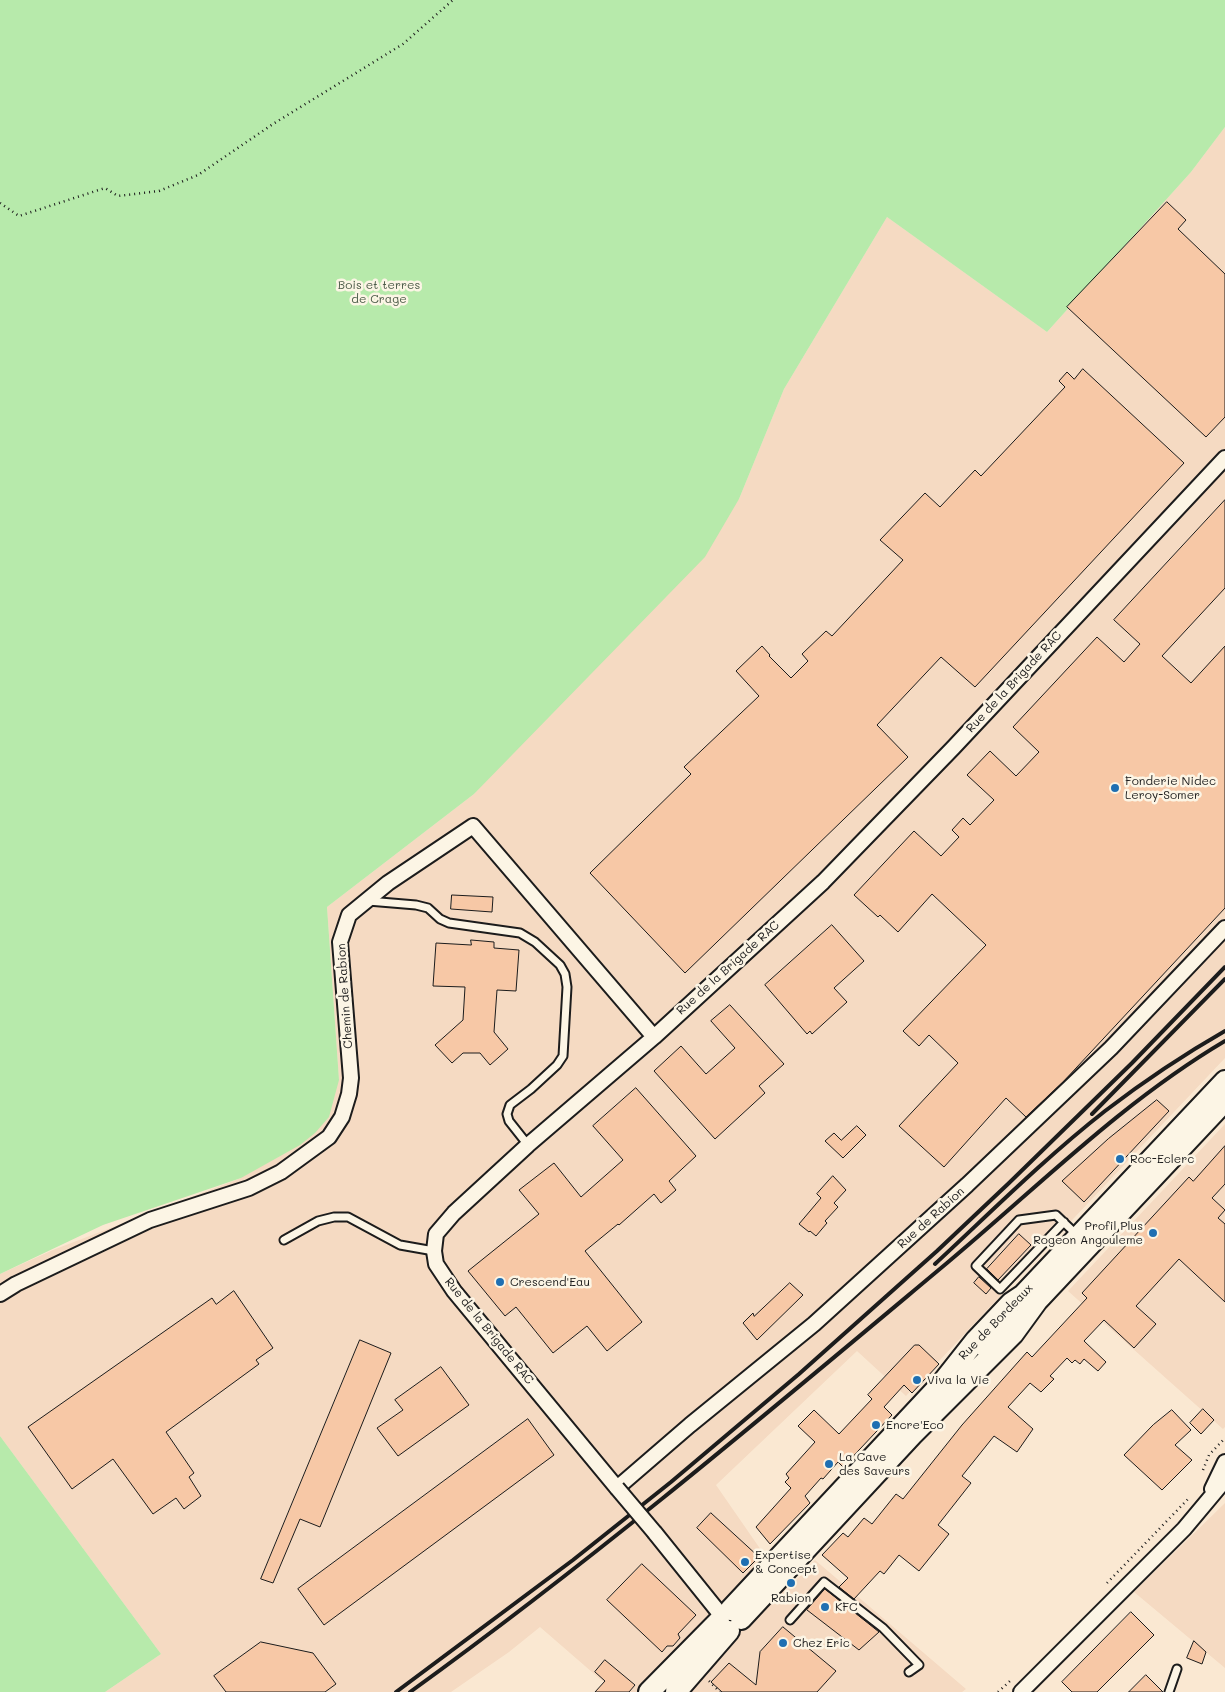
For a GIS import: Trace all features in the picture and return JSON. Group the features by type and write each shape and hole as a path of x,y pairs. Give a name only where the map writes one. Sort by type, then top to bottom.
{"main road":[{"name":"Rue de Bordeaux","path":"728,1619 912,1435 958,1377 976,1340 1006,1296 1023,1295 1225,1081"},
{"name":"Rue de Bordeaux","path":"649,1692 678,1680 814,1519 942,1383 958,1377 1013,1334 1038,1302 1225,1101"}],"street":[{"name":"Rue de la Brigade RAC","path":"728,1619 454,1290 436,1264 434,1251 436,1234 454,1213 528,1145 654,1037 823,882 959,741 1225,458"},
{"name":"Chemin de Rabion","path":"0,1294 16,1284 150,1220 249,1188 281,1172 329,1137 342,1117 352,1078 340,942 349,914 388,883 473,826 654,1037"},
{"name":"Rue de Rabion","path":"617,1488 690,1425 814,1324 967,1185 1112,1048 1225,928"},
{"path":"1207,1501 1225,1462"},
{"path":"1021,1692 1184,1529 1225,1480"}],"lane":[{"path":"366,901 416,905 428,908 440,919 449,923 520,934 535,942 560,965 565,974 567,987 563,1056 557,1065 510,1105 507,1114 509,1121 528,1145"},
{"path":"978,1356 1225,1091"},
{"path":"1064,1222 1006,1296 976,1266 1019,1220 1056,1215 1064,1222 1079,1236"},
{"path":"284,1240 318,1222 334,1217 348,1218 400,1245 434,1251"},
{"path":"790,1620 824,1582 883,1628 919,1665 909,1672"},
{"path":"1169,1692 1177,1668"},
{"path":"658,1692 678,1680"},
{"path":"669,1692 678,1680"}],"path":[{"path":"0,203 19,216 104,188 118,196 159,191 198,175 273,124 403,44 453,0"},
{"path":"1202,1473 1209,1455 1225,1438"},
{"path":"1107,1583 1195,1492"},
{"path":"998,1692 1012,1679"}],"shaded area":[{"path":"1225,127 1225,1058 906,1396 857,1351 716,1485 788,1589 815,1560 966,1689 962,1692 615,1692 540,1627 509,1652 451,1692 105,1692 161,1654 0,1436 0,1274 53,1250 241,1178 339,1080 327,907 474,794 739,499 784,389 887,217 1047,332 1191,172"},
{"path":"1225,1124 1225,1427 1223,1429 1068,1291"},
{"path":"1225,1503 1225,1668 1134,1592"}],"green space":[{"name":"Bois et terres de Crage","path":"0,0 1225,0 1225,127 1191,172 1047,332 887,217 784,389 739,499 705,557 474,794 327,907 339,1080 329,1117 315,1133 300,1145 241,1178 103,1225 0,1274"},
{"path":"0,1436 161,1654 105,1692 0,1692"}],"building":[{"path":"1167,202 1186,220 1178,229 1225,274 1225,417 1206,437 1067,307"},
{"path":"1083,369 1184,463 975,687 941,657 877,725 908,757 685,973 590,873 691,774 684,767 759,696 736,671 762,646 769,656 791,678 808,661 802,654 826,631 832,636 903,560 880,540 925,493 940,507 975,470 981,476 1065,387 1059,381 1067,372 1074,379"},
{"name":"Fonderie Nidec Leroy-Somer","path":"1225,500 1225,588 1162,656 1191,683 1225,646 1225,908 1063,1082 1026,1117 1006,1098 944,1167 899,1126 958,1063 929,1035 919,1046 903,1031 986,945 932,894 898,932 854,895 914,831 941,856 959,837 952,830 963,818 970,825 994,800 967,775 990,751 1016,776 1039,752 1013,727 1097,637 1124,662 1140,644 1114,620"},
{"path":"452,895 493,897 492,912 451,909"},
{"path":"832,925 864,961 834,988 847,1002 812,1034 810,1031 807,1034 765,985"},
{"path":"471,940 494,942 494,948 519,950 516,991 497,990 494,1032 508,1049 490,1065 480,1053 463,1053 452,1063 435,1045 463,1020 465,987 433,986 436,943 471,945"},
{"path":"730,1005 784,1064 759,1086 765,1093 715,1139 654,1071 681,1046 706,1074 735,1048 711,1021"},
{"path":"636,1088 696,1156 669,1181 676,1190 661,1203 654,1194 619,1225 585,1251 642,1322 607,1351 587,1326 553,1353 516,1307 505,1316 468,1271 539,1214 519,1190 554,1163 581,1197 623,1160 593,1126"},
{"path":"1157,1100 1169,1111 1084,1202 1062,1181 1108,1139"},
{"path":"857,1126 866,1135 843,1158 825,1141 834,1133 841,1140"},
{"path":"1225,1146 1225,1184 1212,1198 1225,1210 1218,1218 1225,1224 1225,1302 1179,1259 1136,1306 1156,1324 1134,1348 1104,1320 1084,1341 1106,1362 1098,1371 1084,1359 1080,1364 1075,1360 1072,1363 1067,1358 1050,1376 1054,1379 1041,1392 1030,1383 1008,1407 1033,1429 1017,1452 994,1436 962,1476 971,1483 938,1525 949,1534 919,1571 899,1555 884,1574 880,1571 854,1599 839,1587 848,1578 822,1555 843,1533 848,1537 864,1518 872,1524 896,1494 903,1499 962,1425 1027,1352 1032,1357 1087,1298 1082,1293 1189,1177 1193,1181"},
{"path":"833,1176 846,1190 834,1203 838,1207 825,1221 827,1223 816,1236 799,1224 821,1198 817,1194"},
{"path":"1019,1234 1031,1245 998,1280 987,1269"},
{"path":"979,1277 991,1288 986,1294 974,1283"},
{"path":"790,1283 803,1295 757,1340 743,1323 753,1313 754,1316"},
{"path":"234,1291 273,1348 256,1360 259,1364 166,1432 194,1473 189,1477 201,1496 184,1509 176,1498 153,1514 113,1459 72,1489 28,1427 212,1298 216,1304"},
{"path":"360,1340 391,1353 320,1527 300,1519 273,1583 261,1579"},
{"path":"915,1345 919,1345 939,1364 912,1393 904,1385 884,1407 892,1415 843,1467 838,1462 823,1479 821,1478 805,1496 810,1503 770,1544 756,1527 791,1488 785,1482 789,1478 786,1474 815,1442 798,1426 814,1410 839,1434 872,1399 868,1395"},
{"path":"441,1367 469,1405 398,1456 377,1428 403,1410 395,1400"},
{"path":"1203,1409 1214,1420 1201,1434 1190,1423"},
{"path":"1172,1410 1191,1430 1175,1445 1192,1460 1162,1490 1124,1455 1153,1425"},
{"path":"528,1419 554,1455 324,1625 298,1589"},
{"path":"711,1513 759,1557 743,1573 697,1528"},
{"path":"642,1564 696,1615 678,1634 680,1638 673,1646 667,1646 662,1652 607,1600"},
{"path":"825,1589 879,1632 859,1650 807,1610"},
{"path":"1131,1612 1154,1635 1097,1692 1072,1692 1062,1682"},
{"path":"783,1627 836,1671 817,1692 722,1692 711,1682 729,1663 756,1685 760,1652"},
{"path":"1194,1641 1206,1652 1202,1664 1187,1658"},
{"path":"261,1642 313,1653 336,1684 325,1692 226,1692 214,1676"},
{"path":"605,1660 635,1685 629,1692 595,1692 605,1681 595,1672"},
{"path":"1146,1675 1163,1692 1129,1692"}],"railway":[{"path":"396,1692 573,1560 671,1482 799,1374 937,1251 1009,1183 1132,1063 1225,967"},
{"path":"1092,1114 1225,979"},
{"path":"935,1264 1040,1166 1105,1111 1164,1069 1225,1031"},
{"path":"410,1692 548,1589 682,1482 947,1263 1116,1118 1187,1065 1225,1041"}],"place":[{"name":"Fonderie Nidec Leroy-Somer","path":"1115,788"},
{"name":"Roc-Eclerc","path":"1120,1159"},
{"name":"Profil Plus Rogeon Angouleme","path":"1153,1233"},
{"name":"Crescend'Eau","path":"500,1282"},
{"name":"Viva la Vie","path":"917,1380"},
{"name":"Encre'Eco","path":"876,1425"},
{"name":"La Cave des Saveurs","path":"829,1464"},
{"name":"Expertise & Concept","path":"745,1562"},
{"name":"Rabion","path":"791,1583"},
{"name":"KFC","path":"825,1607"},
{"name":"Chez Eric","path":"783,1643"}]}
